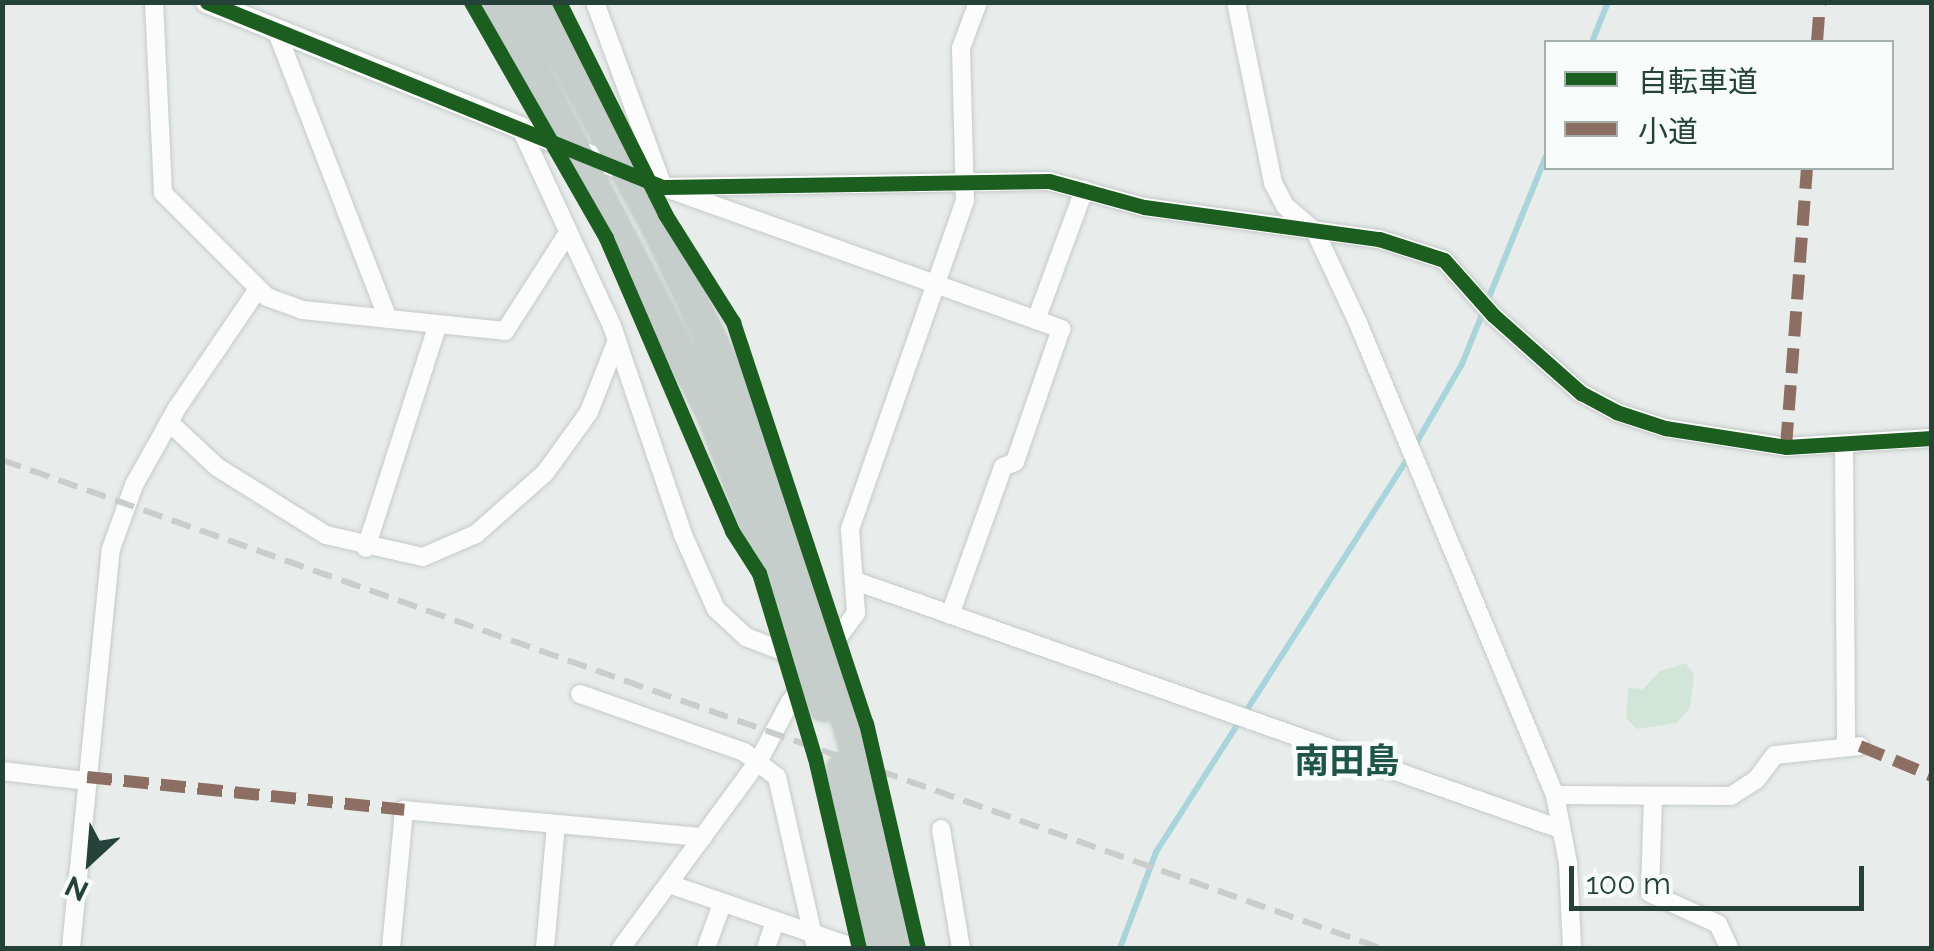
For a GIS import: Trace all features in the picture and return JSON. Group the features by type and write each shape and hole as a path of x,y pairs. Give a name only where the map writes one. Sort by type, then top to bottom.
{"highway":[{"path":"498,2 580,150 710,409 797,597 874,814 900,948"},
{"path":"534,2 734,387 797,597 846,781 873,948"}],"street":[{"path":"154,2 163,193 258,289 302,310 505,331 566,236"},
{"path":"207,2 580,150 663,187 1061,329 1014,462 1003,467 950,615"},
{"path":"595,2 663,187"},
{"path":"621,948 759,760 790,702 856,613 858,582 850,530 938,283 967,183 961,48 978,2"},
{"path":"1236,2 1273,182 1286,206 1314,231 1555,795 1572,948"},
{"path":"276,30 388,319"},
{"path":"520,127 616,340 683,536 716,609 746,637 820,665"},
{"path":"663,187 1048,182 1144,208 1379,238 1444,260 1493,315 1581,393 1616,412 1737,440 1844,448 1932,438"},
{"path":"1036,320 1084,190"},
{"path":"71,948 110,548 134,485 169,422 258,289"},
{"path":"366,548 438,324"},
{"path":"169,422 217,468 326,535 366,548 423,557 476,534 545,472 588,412 616,340"},
{"path":"1555,795 1732,796 1756,780 1775,756 1853,745 1844,448"},
{"path":"858,582 1560,830"},
{"path":"580,694 759,760 777,777 815,942"},
{"path":"2,771 87,781"},
{"path":"1653,797 1650,892 1718,924 1728,948"},
{"path":"391,948 404,810 703,836"},
{"path":"545,948 556,824"},
{"path":"941,829 961,948"},
{"path":"669,884 775,922 815,942 855,948"},
{"path":"706,948 722,904"},
{"path":"766,948 775,922"}],"green space":[{"path":"1686,663 1694,675 1690,708 1676,723 1637,729 1626,718 1628,688 1643,689 1660,671"}],"waterway":[{"path":"1593,40 1608,2"},
{"path":"1415,445 1462,364 1544,161"},
{"path":"1120,948 1156,852 1409,456"}],"railway":[{"path":"2,460 1380,948"}],"marked path":[{"path":"1817,40 1820,2"},
{"path":"1786,447 1807,170"},
{"path":"1860,746 1932,776"},
{"path":"87,777 404,810"}],"cycle path":[{"path":"207,2 663,187 1049,181 1144,207 1379,239 1444,260 1493,315 1581,393 1616,412 1665,428 1786,447 1932,438"},
{"path":"471,2 606,238 732,531 759,573 815,758 859,948"},
{"path":"559,2 665,214 733,322 866,723 918,948"}],"district":[{"name":"南田島","path":"1347,761"}]}
